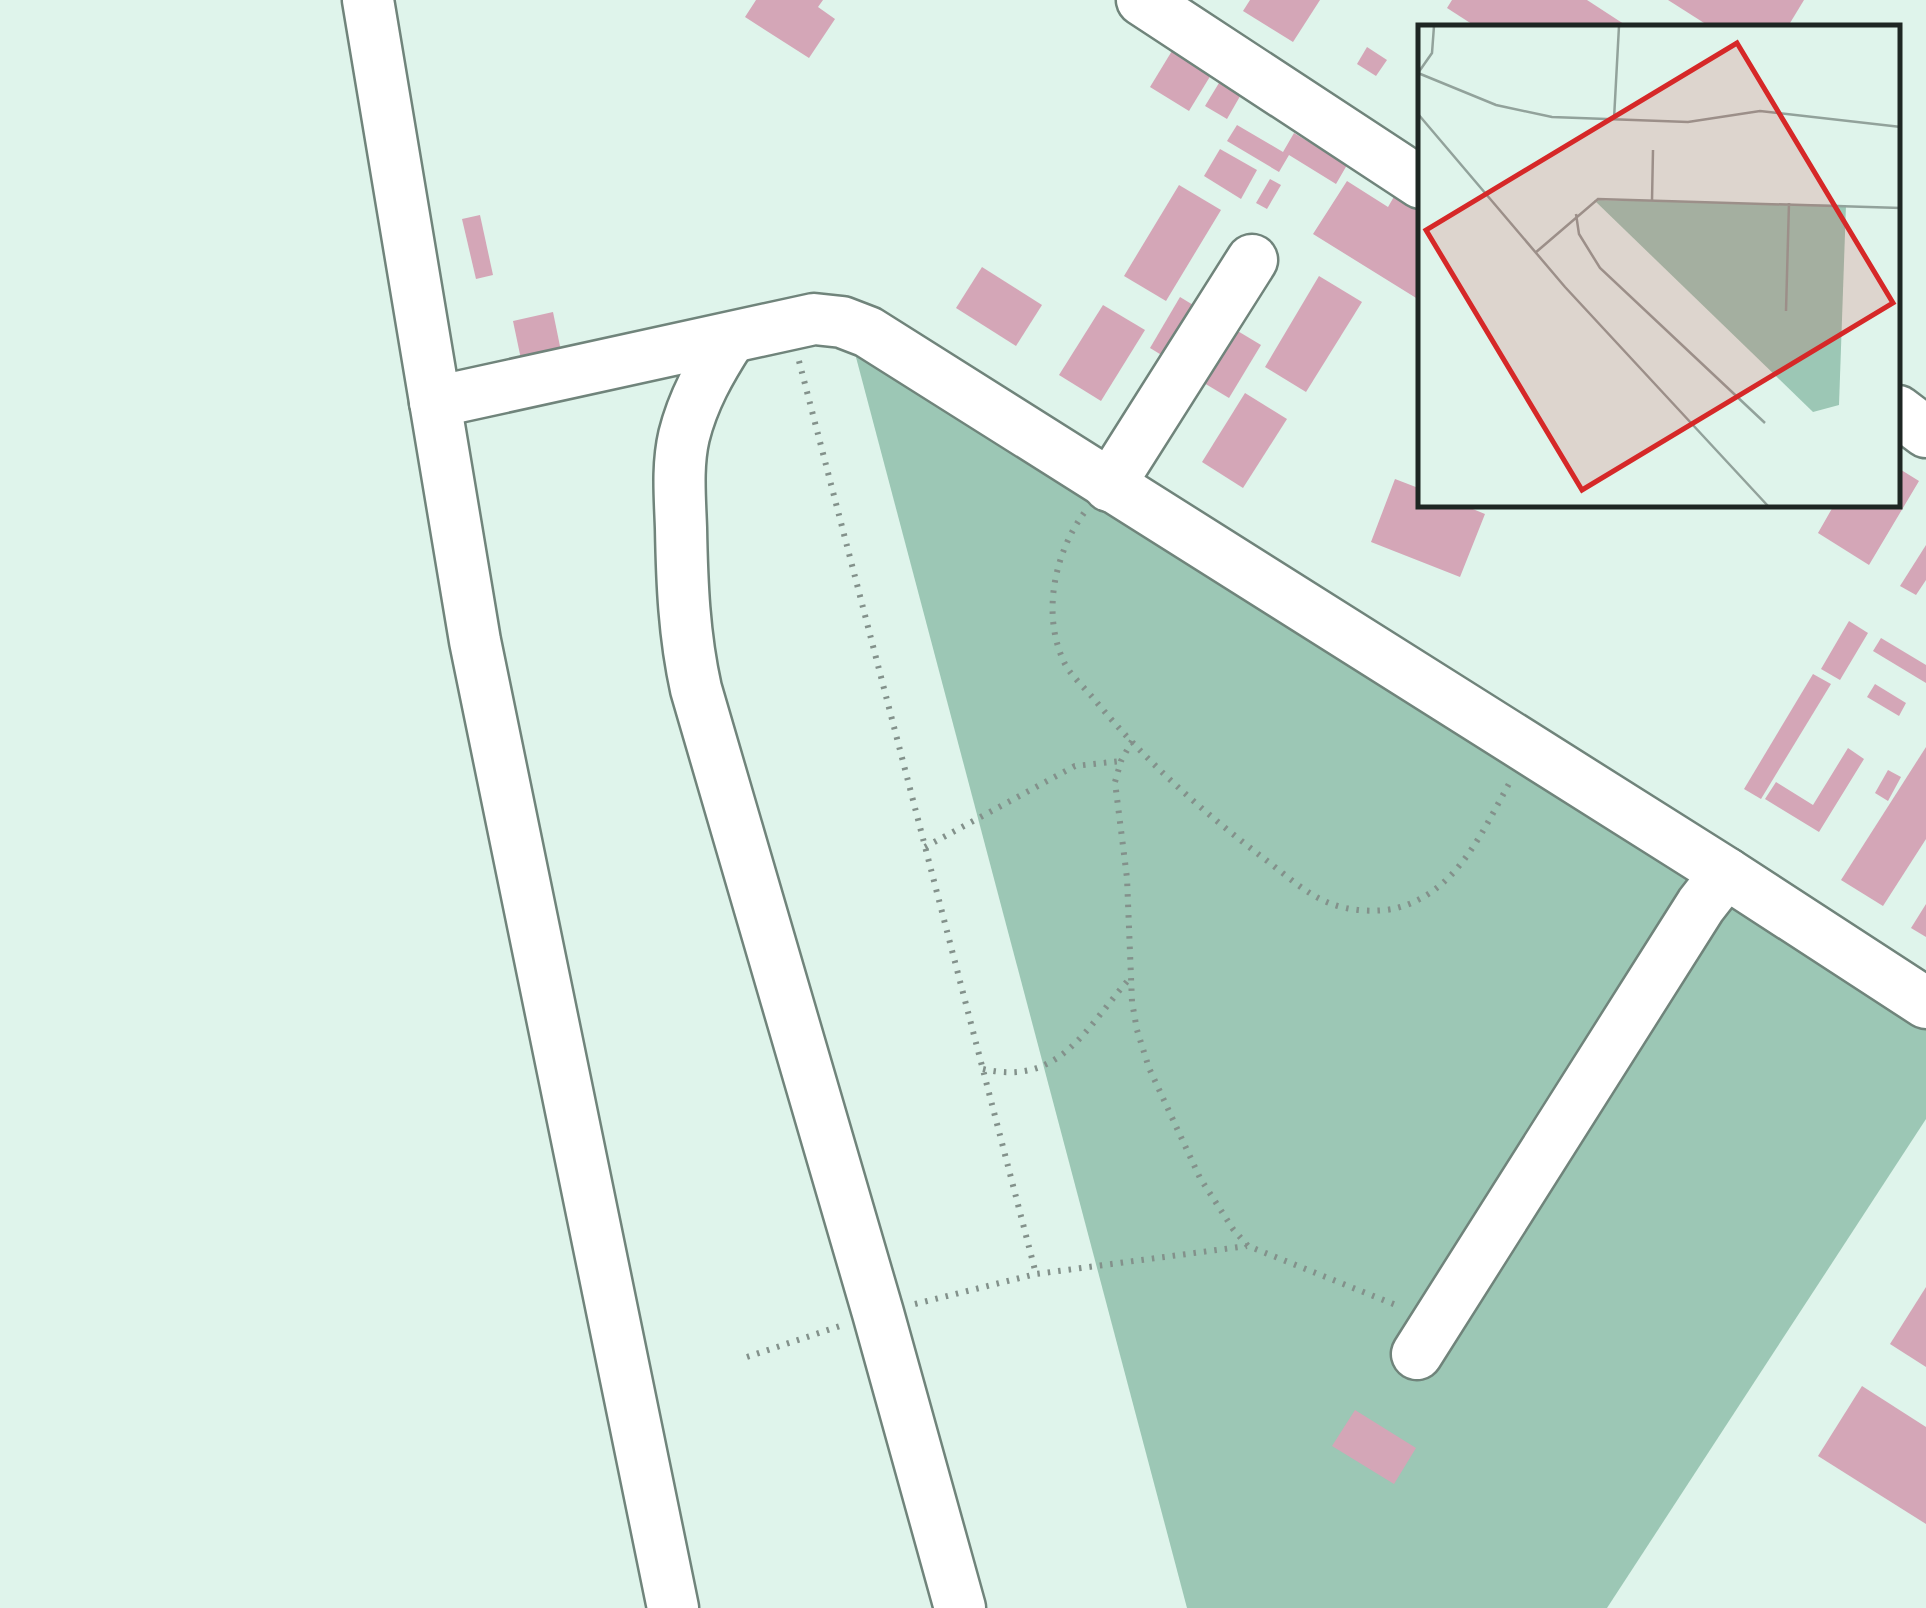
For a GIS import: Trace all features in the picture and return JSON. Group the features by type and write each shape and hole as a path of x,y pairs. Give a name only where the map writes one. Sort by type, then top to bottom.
{"street":[{"path":"368,0 479,661 674,1608"},
{"path":"1155,3 1418,181"},
{"path":"1109,486 1252,260"},
{"path":"435,402 814,319 842,322 868,332 1726,873 1926,1004"},
{"path":"730,339 694,402 684,438 679,476 682,611 688,650 960,1608"},
{"path":"1901,413 1926,432"},
{"path":"1427,1338 1701,904 1726,873"}],"path":[{"path":"789,324 1036,1274"},
{"path":"1109,486 1077,522 1055,577 1052,607 1066,665 1132,741 1224,828 1300,886 1330,903 1362,911 1395,908 1426,896 1452,876 1472,849 1528,750"},
{"path":"1132,741 1115,782 1127,878 1137,1030 1148,1068 1200,1178 1248,1246 1427,1338"},
{"path":"926,847 1075,766 1121,760"},
{"path":"983,1069 1003,1074 1042,1069 1074,1044 1131,976"},
{"path":"748,1357 878,1313 1036,1274 1248,1246"}],"green space":[{"path":"848,327 1926,1005 1926,1119 1607,1608 1187,1608"}],"building":[{"path":"756,0 823,0 818,7 835,19 809,58 745,17"},
{"path":"1250,0 1320,0 1293,42 1243,11"},
{"path":"1452,0 1587,0 1625,25 1473,25 1447,8"},
{"path":"1668,0 1804,0 1789,25 1707,25"},
{"path":"1178,41 1217,65 1189,111 1150,87"},
{"path":"1367,47 1387,60 1376,76 1357,64"},
{"path":"1222,78 1243,91 1227,119 1205,106"},
{"path":"1237,125 1283,152 1294,133 1347,165 1336,184 1289,155 1279,172 1227,141"},
{"path":"1220,149 1257,170 1241,199 1204,176"},
{"path":"1270,179 1281,185 1267,209 1256,203"},
{"path":"1347,181 1388,207 1399,188 1418,199 1418,299 1313,234"},
{"path":"1179,185 1221,210 1166,301 1124,276"},
{"path":"480,215 493,275 476,279 462,219"},
{"path":"982,267 1042,305 1016,346 956,308"},
{"path":"1319,276 1362,302 1306,392 1265,367"},
{"path":"1180,297 1203,311 1173,362 1150,348"},
{"path":"1103,305 1145,330 1101,401 1059,375"},
{"path":"553,312 562,356 522,364 513,321"},
{"path":"1236,330 1261,345 1229,398 1204,383"},
{"path":"1245,393 1287,419 1243,488 1202,462"},
{"path":"1901,470 1919,481 1869,565 1818,533 1832,508 1901,508"},
{"path":"1395,479 1418,488 1418,508 1470,508 1485,514 1460,577 1371,542"},
{"path":"1926,545 1926,580 1916,595 1900,586"},
{"path":"1849,621 1868,633 1840,680 1821,669"},
{"path":"1881,638 1926,665 1926,683 1873,651"},
{"path":"1813,674 1831,684 1761,799 1744,789"},
{"path":"1875,684 1906,703 1899,716 1867,697"},
{"path":"1926,747 1926,839 1883,906 1841,880"},
{"path":"1848,748 1864,759 1819,832 1765,799 1776,782 1813,805"},
{"path":"1888,770 1901,777 1888,801 1875,793"},
{"path":"1926,904 1926,937 1911,928"},
{"path":"1926,1287 1926,1367 1890,1344"},
{"path":"1862,1386 1926,1427 1926,1524 1818,1456"},
{"path":"1355,1410 1416,1448 1394,1484 1332,1446"}]}
